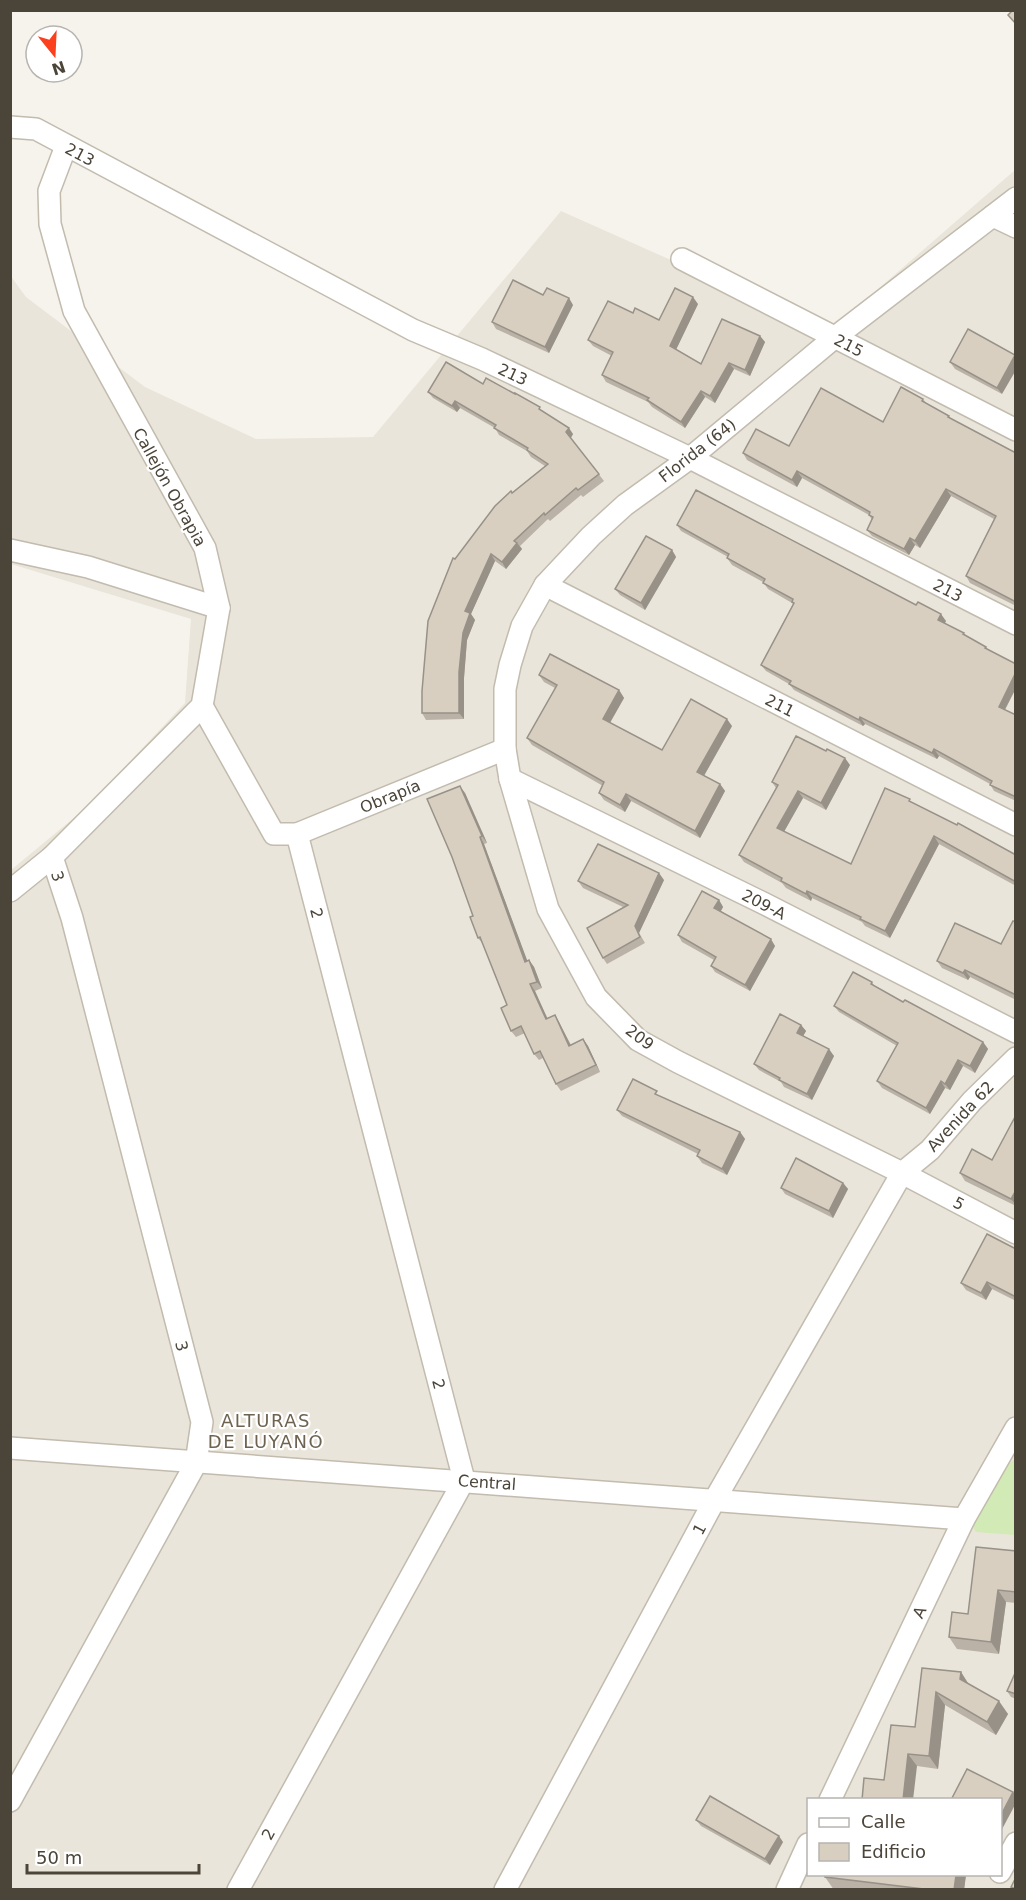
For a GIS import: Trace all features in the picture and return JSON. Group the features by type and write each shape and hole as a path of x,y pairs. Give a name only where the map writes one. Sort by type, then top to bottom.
{"street":[{"name":"213","path":"10,127 36,129 413,330 482,359 690,458 1016,624"},
{"name":"Callejón Obrapia","path":"66,146 49,191 50,224 74,311 205,549 219,608 202,706"},
{"name":"Florida (64)","path":"510,779 505,749 505,689 522,626 545,585 591,536 625,505 690,458 834,338 1016,198"},
{"path":"993,216 1016,227"},
{"name":"215","path":"682,259 1016,430"},
{"path":"10,550 88,567 219,608"},
{"name":"211","path":"545,585 1016,825"},
{"path":"10,891 52,857 202,706"},
{"name":"Obrapía","path":"202,706 274,834 297,834 505,749"},
{"name":"209-A","path":"510,779 764,903 1016,1032"},
{"name":"209","path":"510,779 548,909 596,997 604,1006 638,1040 902,1173"},
{"name":"2","path":"238,1890 464,1480 297,834"},
{"name":"3","path":"10,1801 196,1463 202,1422 72,918 52,857"},
{"name":"Avenida 62","path":"902,1173 930,1150 972,1101 1016,1058"},
{"name":"5","path":"902,1173 1016,1233"},
{"name":"1","path":"505,1890 714,1501 902,1173"},
{"name":"A","path":"831,1798 964,1519 1015,1432"},
{"name":"Central","path":"10,1448 964,1519"},
{"path":"1002,1869 1016,1843"},
{"path":"787,1890 807,1846"},
{"path":"992,1890 999,1876"}],"shaded area":[{"path":"1015,170 1015,1889 11,1889 11,870 87,807 185,703 191,619 11,564 10,275 26,297 145,387 256,439 373,437 561,211 830,331"}],"green space":[{"path":"1015,1459 1015,1535 976,1532 971,1523 997,1473"}],"building":[{"path":"1016,10 1016,24 1008,15"},
{"path":"513,280 543,295 547,288 569,298 545,347 492,322"},
{"path":"675,288 693,297 670,346 701,364 722,319 760,336 745,370 729,363 710,396 701,391 681,422 647,400 649,398 602,375 613,352 588,340 608,301 633,313 635,308 659,320"},
{"path":"968,329 1015,355 997,388 950,362"},
{"path":"446,362 483,384 486,378 515,393 540,407 539,409 569,428 566,432 599,474 578,490 576,488 545,515 544,513 514,541 517,543 502,562 491,554 465,611 470,613 463,633 459,672 459,713 422,713 428,621 453,558 455,559 495,506 511,491 512,493 548,464 527,450 528,448 494,428 496,425 455,401 452,406 428,392"},
{"path":"901,387 948,417 1016,453 1016,602 966,576 996,516 946,489 915,541 910,538 904,549 867,530 873,517 869,515 870,512 797,471 792,480 743,453 756,429 789,446 821,388 883,422"},
{"path":"696,490 916,605 918,602 941,614 938,620 1016,664 1016,672 999,707 1016,715 1016,797 990,785 992,781 934,749 932,753 860,717 859,720 789,684 791,681 761,665 794,603 793,599 763,583 765,579 727,558 729,554 677,525"},
{"path":"646,536 672,550 641,603 615,589"},
{"path":"550,654 619,690 603,719 662,750 691,699 727,719 697,772 720,784 695,831 626,794 620,805 599,793 604,782 527,738 557,685 539,675"},
{"path":"796,736 845,758 821,803 798,791 777,828 851,864 885,788 957,825 958,823 1016,855 1016,882 934,836 885,931 807,891 806,894 781,881 782,878 739,855 778,785 772,782"},
{"path":"460,786 482,836 480,837 525,962 529,960 537,982 530,984 546,1019 555,1015 569,1046 583,1039 596,1065 556,1084 540,1051 534,1054 521,1026 511,1031 501,1008 507,1005 480,937 478,938 470,917 473,916 452,857 427,799"},
{"path":"598,844 659,873 635,926 640,937 603,958 587,928 628,905 578,881"},
{"path":"702,891 719,900 714,908 771,939 745,985 711,966 716,957 678,935"},
{"path":"1013,921 1016,922 1016,995 965,970 963,973 937,961 955,923 1001,944"},
{"path":"853,972 903,1002 905,1000 983,1042 970,1066 958,1060 945,1084 941,1081 926,1108 877,1081 898,1043 834,1006"},
{"path":"780,1014 801,1025 797,1033 829,1049 807,1094 754,1064"},
{"path":"633,1079 657,1091 655,1094 740,1132 722,1169 697,1156 700,1150 617,1110"},
{"path":"1016,1115 1016,1190 1011,1199 960,1173 972,1149 992,1160"},
{"path":"796,1158 843,1183 829,1211 781,1188"},
{"path":"987,1234 1016,1249 1016,1297 987,1282 981,1293 961,1283"},
{"path":"976,1547 1016,1551 1016,1592 998,1590 991,1642 949,1637 952,1612 968,1614"},
{"path":"922,1668 961,1672 960,1679 999,1701 987,1722 936,1692 929,1756 908,1754 903,1798 862,1798 864,1778 884,1780 891,1725 915,1727"},
{"path":"1016,1671 1016,1694 1007,1691"},
{"path":"967,1769 1013,1792 1002,1813 1002,1798 952,1798"},
{"path":"710,1796 779,1836 765,1859 696,1820"},
{"path":"956,1876 954,1890 932,1890 825,1877"},
{"path":"1016,1877 1016,1889 1011,1887"}],"district":[{"name":"ALTURAS DE LUYANÓ","path":"266,1431"}]}
